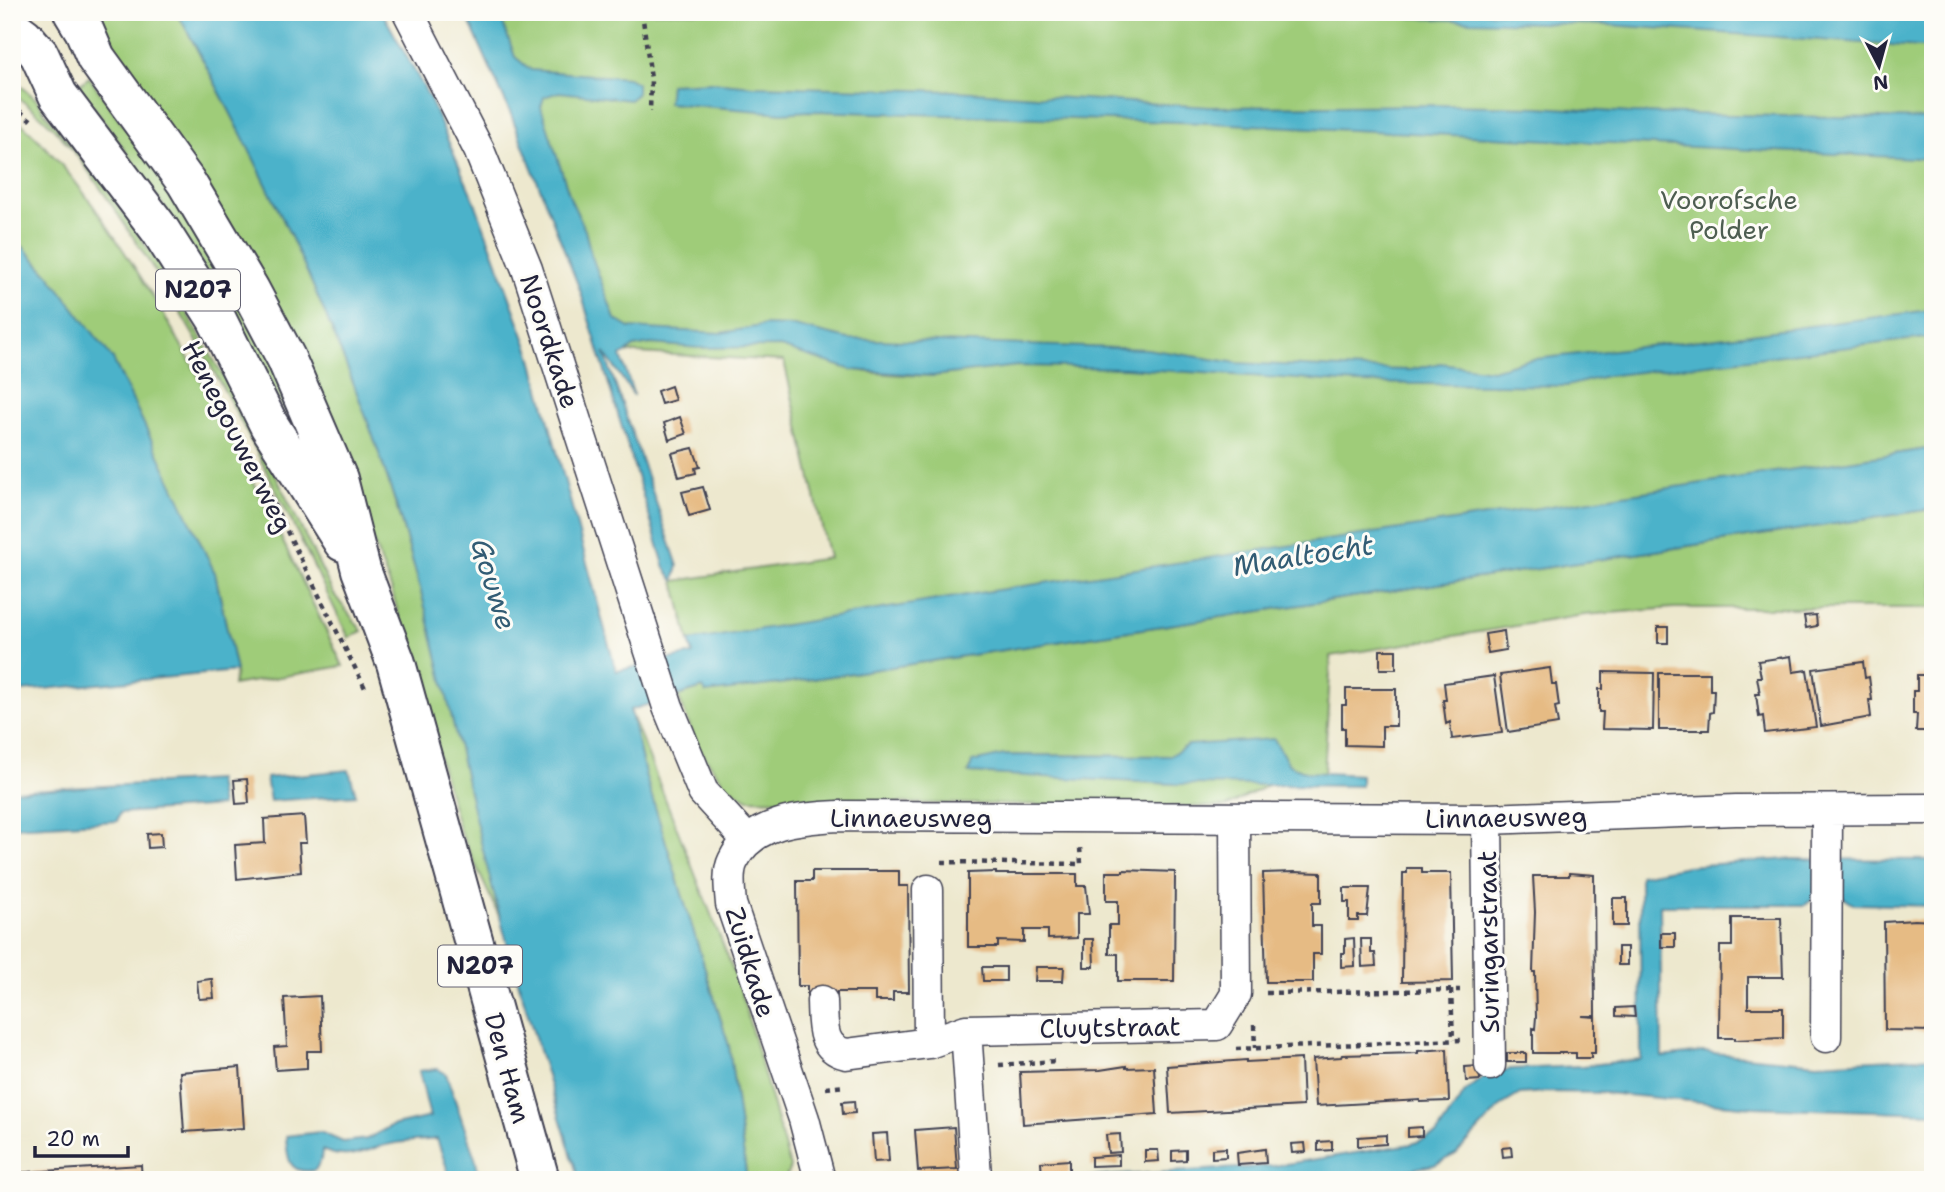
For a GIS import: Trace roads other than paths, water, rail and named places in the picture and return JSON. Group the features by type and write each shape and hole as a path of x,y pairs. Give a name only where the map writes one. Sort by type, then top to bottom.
{"main road":[{"name":"Henegouwerweg","path":"50,12 72,41 96,58"},
{"name":"Henegouwerweg","path":"73,12 96,58 186,182 250,290 286,358 338,479 361,570 396,663 421,753"},
{"name":"Henegouwerweg","path":"12,28 39,54 58,95 160,230 216,318 270,425 361,570"},
{"name":"Henegouwerweg","path":"12,56 58,95"},
{"name":"Den Ham","path":"421,753 540,1180"}],"street":[{"name":"Noordkade","path":"408,12 479,150 527,269 660,682 703,792 748,841"},
{"name":"Linnaeusweg","path":"748,841 783,822 821,817 1487,819 1723,810 1933,809"},
{"path":"1826,1037 1827,810"},
{"name":"Cluytstraat","path":"822,1002 824,1036 828,1045 837,1052 857,1054 929,1043 965,1030 1217,1025 1236,994 1235,819"},
{"name":"Suringarstraat","path":"1487,819 1490,1065"},
{"name":"Zuidkade","path":"748,841 732,861 729,879 731,904 804,1119 820,1180"},
{"path":"929,1043 933,876"},
{"path":"965,1030 976,1176"}],"water":[{"path":"177,12 382,12 429,97 476,205 531,355 616,671 693,654 689,641 991,591 1933,448 1933,509 786,683 706,693 703,688 630,710 646,778 729,1046 747,1180 579,1180 509,950 421,590 389,483 345,362 294,243 238,127"},
{"path":"465,12 499,12 515,57 531,70 628,78 637,83 637,93 630,100 559,92 544,97 541,107 571,200 585,230 615,319 630,328 721,333 766,325 794,326 848,339 1147,349 1238,363 1410,370 1440,363 1492,370 1527,360 1929,310 1933,315 1933,337 1606,376 1567,386 1358,383 1126,368 1018,366 932,376 852,370 780,347 699,348 651,344 634,347 621,356 634,396 604,352 678,566 674,581 665,568 580,290 510,112"},
{"path":"1325,12 1933,12 1933,48 1609,25 1469,21"},
{"path":"711,82 754,86 957,91 1210,107 1441,105 1539,107 1631,113 1933,119 1933,159 1210,123 809,111 782,113 668,103 670,84"},
{"path":"12,235 49,275 113,359 215,573 236,671 12,692"},
{"path":"1274,739 1289,765 1307,772 1361,775 1361,786 1175,784 969,773 972,762 1004,755 1170,756 1188,745"},
{"path":"349,770 356,795 270,801 266,778"},
{"path":"217,780 221,806 120,813 117,821 12,827 12,791"},
{"path":"1790,859 1933,860 1933,906 1853,904 1839,895 1817,896 1805,905 1660,905 1662,1057 1703,1052 1817,1063 1933,1057 1933,1113 1752,1107 1606,1093 1546,1092 1520,1094 1502,1105 1456,1154 1434,1165 1352,1180 1036,1180 1273,1166 1412,1144 1436,1135 1465,1092 1489,1073 1641,1059 1640,875 1687,866"},
{"path":"438,1069 446,1074 480,1180 451,1180 437,1139 392,1144 348,1155 322,1150 321,1160 315,1170 299,1170 291,1163 286,1136 320,1132 343,1142 367,1139 391,1126 430,1117 419,1071"}],"park label":[{"name":"Voorofsche Polder","path":"1729,214"}],"water label":[{"name":"Maaltocht","path":"1303,555"},
{"name":"Gouwe","path":"494,584"}]}
